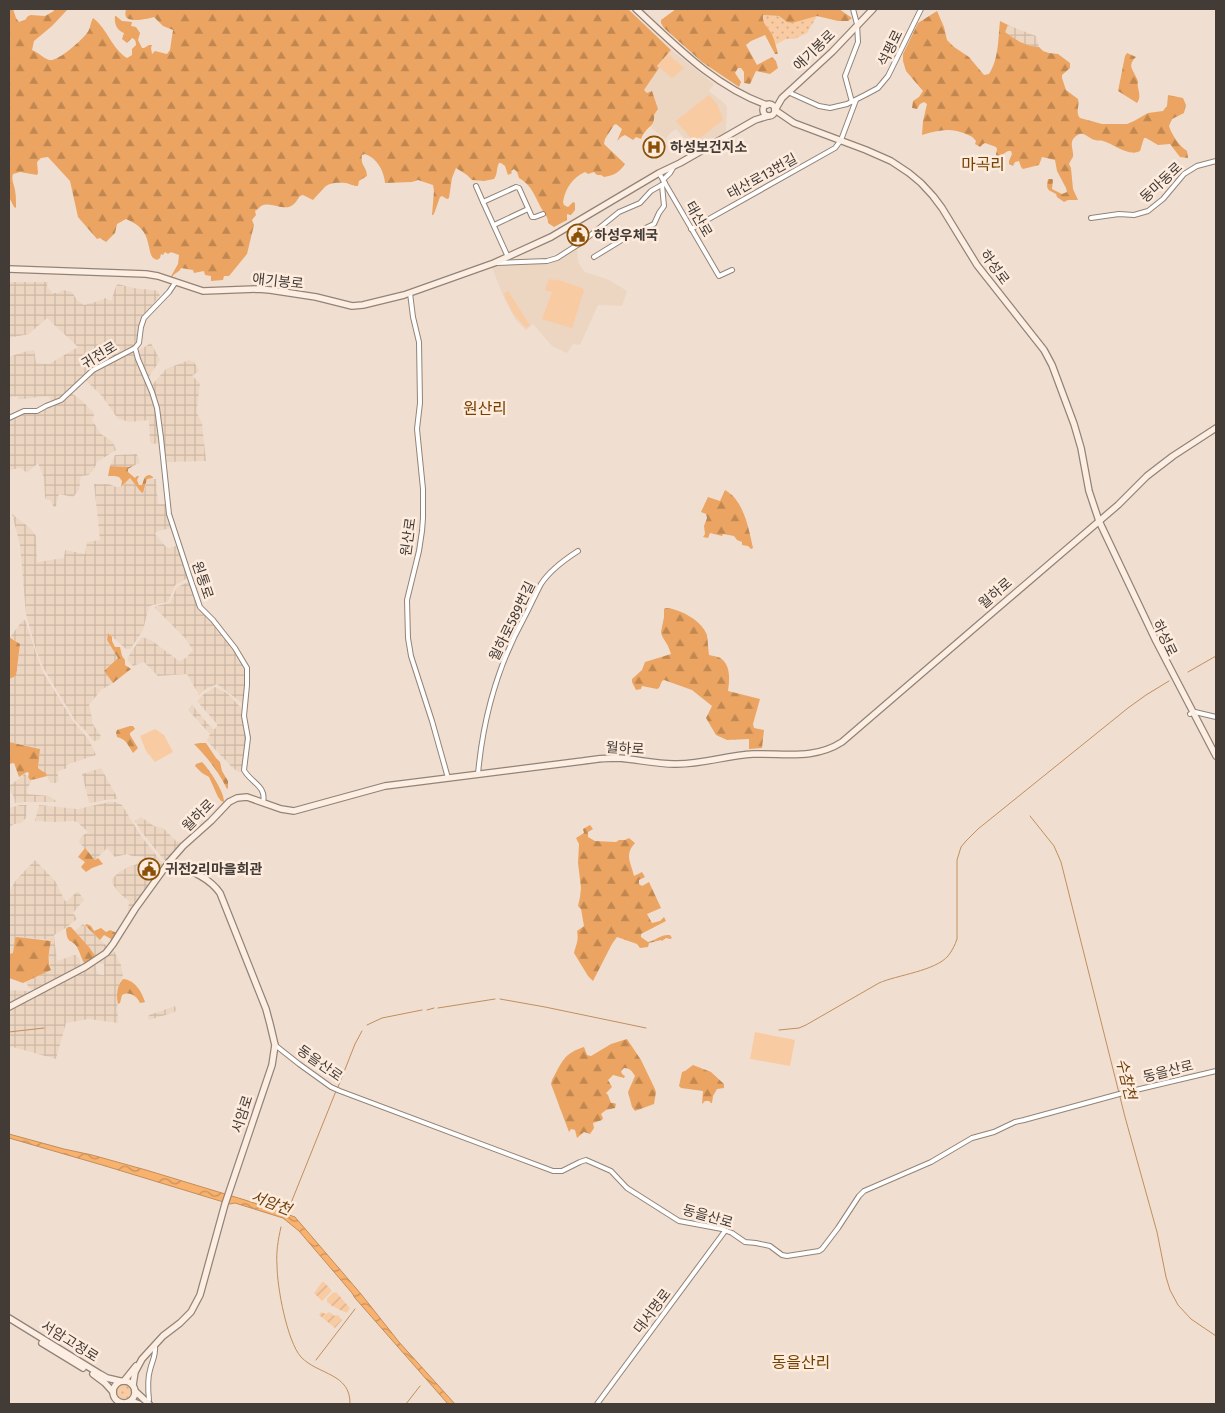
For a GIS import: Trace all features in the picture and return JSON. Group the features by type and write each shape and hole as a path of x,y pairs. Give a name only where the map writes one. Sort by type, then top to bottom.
{"street":[{"path":"636,9 699,66 723,83 750,98 773,106 775,110 769,116"},
{"path":"841,140 854,101 845,76 858,42 857,24 853,9"},
{"name":"애기봉로","path":"775,110 782,98 832,52 873,9"},
{"name":"석평로","path":"788,92 825,107 836,107 854,101 878,88 888,76 921,9"},
{"path":"750,98 763,110 765,115 794,123"},
{"path":"755,120 764,106 782,98"},
{"name":"하성로","path":"775,110 794,123 891,161 909,172 927,189 942,208 977,265 1044,350 1055,373 1076,430 1089,491 1099,521 1156,642 1216,762"},
{"name":"애기봉로","path":"9,269 146,274 158,276 203,291 270,290 316,297 352,306 363,305 410,294 508,257 560,232 659,172 755,120 769,116"},
{"name":"태산로13번길","path":"691,229 835,148 841,140"},
{"name":"동마동로","path":"1091,218 1119,214 1134,215 1148,211 1163,200 1184,174 1197,166 1216,161"},
{"path":"494,263 546,261 557,258 582,242 619,212 640,202 663,182 674,165"},
{"name":"태산로","path":"659,172 663,182 719,276 732,270"},
{"name":"태산로","path":"594,257 625,238 654,224 664,206 663,182"},
{"path":"476,186 508,257"},
{"path":"483,202 516,187 519,188 533,218 543,214"},
{"path":"494,225 528,209"},
{"name":"귀전로","path":"9,418 24,411 37,411 57,402 65,397 93,370 135,348 144,318 169,292 175,282"},
{"name":"원산로","path":"410,294 419,342 420,403 417,429 423,489 423,518 407,600 408,628 411,656 448,778"},
{"name":"원통로","path":"135,348 157,408 169,514 200,607 235,648 247,668 248,679 244,716 248,738 244,770 261,788 264,795 263,802"},
{"name":"월하로","path":"9,1007 106,953 168,862 225,805 237,798 247,797 281,809 294,811 383,786 605,758 688,764 752,754 805,754 827,751 842,742 1118,506 1147,476 1173,456 1216,428"},
{"name":"월하로589번길","path":"478,774 486,717 508,648 542,582 558,565 578,551"},
{"path":"1191,714 1199,712 1216,717"},
{"name":"하성로","path":"1191,714 1216,756"},
{"path":"160,872 169,868 182,868 178,861 179,850"},
{"name":"서암로","path":"134,1388 136,1372 142,1359 154,1344 186,1317 196,1304 204,1282 225,1204 272,1065 275,1045 266,1010 216,886 204,877 168,862"},
{"name":"동을산로","path":"275,1045 299,1064 340,1091 549,1170 562,1171 586,1160 611,1170 627,1188 672,1218 725,1231 745,1242 770,1246 784,1256 818,1251 838,1228 864,1191 926,1164 972,1138 994,1132 1015,1122 1123,1093 1216,1071"},
{"name":"대서명로","path":"597,1404 725,1231"},
{"name":"서암고정로","path":"9,1318 107,1378 122,1381"},
{"name":"서암고정로","path":"9,1322 101,1380 115,1398"},
{"path":"149,1402 148,1382 155,1356 154,1344"},
{"path":"134,1388 134,1398 131,1401 124,1404 115,1398 115,1386 142,1359"},
{"path":"122,1381 130,1382 140,1397 149,1402"},
{"path":"131,1401 139,1404"}],"shaded area":[{"path":"763,15 779,16 792,23 817,16 807,33 794,39 786,39 775,45"},
{"path":"1008,25 1036,36 1039,47 1020,42 1005,32"},
{"path":"671,50 714,84 709,91 727,107 726,132 696,150 676,129 666,139 651,128 655,121 654,115 658,111 652,91 647,93 644,90 659,68 657,66"},
{"path":"668,54 684,68 672,78 658,66"},
{"path":"709,95 717,104 723,120 695,142 676,121"},
{"path":"577,247 578,262 585,272 609,280 627,291 622,306 598,305 580,345 573,344 567,353 552,346 533,324 526,330 515,319 492,268 508,264 551,262"},
{"path":"549,279 555,281 556,279 584,290 572,328 542,319 552,292 545,290"},
{"path":"9,282 48,282 47,286 52,293 58,293 63,290 72,292 77,300 84,305 105,298 111,301 118,284 158,291 160,295 141,319 137,342 134,347 96,365 90,356 84,358 90,370 63,397 52,403 47,396 23,399 18,399 17,396 9,398 9,357 34,350 36,363 49,364 78,347 47,318 29,334 9,338"},
{"path":"508,291 530,325 526,328 513,313 504,294"},
{"path":"151,343 160,360 148,378 138,351"},
{"path":"132,351 147,383 156,410 160,443 152,444 150,442 149,420 130,422 118,419 102,396 84,379 90,373"},
{"path":"189,360 194,362 199,371 192,376 200,383 197,413 202,423 206,461 166,462 151,386 166,369"},
{"path":"71,393 93,412 92,420 101,434 113,442 116,450 97,462 89,475 81,476 79,490 73,497 59,494 56,506 54,507 50,500 45,498 44,478 38,463 27,473 21,468 9,470 9,419 25,412 36,413"},
{"path":"137,454 140,463 129,467 110,466 115,455"},
{"path":"130,478 141,492 144,492 147,479 156,479 158,504 165,504 172,528 157,531 155,534 166,547 170,548 178,545 188,578 175,585 168,602 149,607 143,630 130,649 126,649 108,633 107,640 118,658 104,671 113,683 101,690 89,705 92,723 101,736 99,740 93,741 76,722 44,669 36,650 26,614 20,545 12,514 31,529 36,536 37,562 64,558 65,550 85,554 87,542 100,540 94,484 109,484 122,487"},
{"path":"188,582 199,606 244,665 246,676 244,703 217,684 199,695 187,674 158,676 144,662 133,666 128,661 131,652 142,637 151,640 179,661 186,658 193,650 185,638 155,608 156,606 170,603 177,587"},
{"path":"25,620 44,674 73,721 89,740 96,755 66,765 67,768 57,772 59,780 57,783 50,783 46,773 38,768 39,748 9,742 9,679 16,676 20,644 10,637"},
{"path":"215,687 227,693 243,710 246,738 241,772 238,772 231,766 208,742 210,734 188,710 192,705 208,724 215,729 217,724 197,701"},
{"path":"155,729 164,735 173,752 155,762 146,751 140,736"},
{"path":"101,768 118,799 91,803 89,802 82,774"},
{"path":"25,774 32,780 27,789 27,794 49,796 56,802 15,803 9,786"},
{"path":"116,802 122,805 141,836 163,864 130,913 128,911 129,901 118,892 112,883 112,879 118,873 135,865 145,857 127,854 115,857 107,848 95,860 79,842 81,837 88,832 77,822 35,821 39,805 78,809"},
{"path":"20,805 27,806 26,818 21,823 9,827 9,808"},
{"path":"141,817 154,826 163,828 176,841 180,842 181,846 166,860 164,860 135,821"},
{"path":"35,860 55,881 65,901 78,891 84,900 73,913 77,919 54,935 57,961 75,955 79,958 81,966 35,990 29,988 26,982 51,970 50,940 15,938 13,953 9,954 9,892 16,880"},
{"path":"83,924 108,947 96,957 75,931"},
{"path":"113,949 121,965 123,976 117,993 118,1023 89,1019 66,1023 56,1059 9,1046 9,1009 95,963 97,974 104,975 104,964 98,961"},
{"path":"9,990 30,991 30,994 9,1005"},
{"path":"175,1006 175,1012 149,1020 149,1015"},
{"path":"755,1032 795,1040 790,1066 750,1059"},
{"path":"322,1282 332,1291 322,1301 314,1293"},
{"path":"336,1292 350,1308 347,1313 327,1302 327,1299"},
{"path":"321,1312 326,1314 329,1312 335,1316 338,1315 342,1320 335,1328 319,1315"},
{"path":"121,1384 127,1384 132,1389 130,1398 121,1400 116,1395 116,1389"}],"green space":[{"path":"9,9 13,9 19,22 31,15 45,16 54,11 53,9 68,9 34,41 32,50 49,60 58,58 70,50 88,31 93,18 122,54 127,58 132,55 132,49 136,45 136,41 132,38 127,43 122,39 124,33 116,26 115,16 122,21 132,22 131,26 136,27 140,33 138,40 142,48 152,45 152,54 155,51 167,54 170,50 173,30 163,26 154,17 140,20 129,19 126,15 127,9 628,9 671,50 657,66 659,68 644,90 647,93 652,91 658,109 654,115 653,123 641,139 636,137 633,140 625,135 617,141 622,129 616,124 614,125 604,144 625,164 618,172 608,176 604,177 594,172 588,174 585,172 573,180 563,202 568,207 573,202 575,203 575,210 571,215 567,214 567,220 554,227 548,223 547,217 528,185 519,178 514,169 508,175 505,166 501,163 498,165 494,179 484,181 472,180 456,168 452,178 449,198 440,197 432,215 433,185 418,180 385,183 379,166 365,154 362,155 362,159 367,176 359,181 358,186 334,183 326,186 313,200 303,195 291,206 261,206 255,211 256,215 252,220 254,225 247,254 229,276 224,276 223,280 211,281 211,276 205,275 204,271 194,273 193,270 181,268 170,278 178,264 179,255 165,252 157,260 153,258 144,233 136,224 126,219 117,224 115,233 106,242 100,238 97,239 78,217 70,181 48,157 41,158 37,162 37,175 20,172 13,174 12,180 16,208 14,207 9,197"},
{"path":"676,9 839,9 852,18 848,21 838,21 817,16 792,23 779,16 763,15 778,53 775,54 765,35 746,45 757,65 772,57 776,61 778,68 770,74 756,71 750,84 744,83 744,72 741,68 738,68 735,73 741,82 739,87 702,62 664,28 661,20"},
{"path":"937,11 947,40 969,57 984,75 989,74 995,62 1000,21 1008,25 1005,32 1020,42 1039,47 1049,53 1058,54 1070,63 1070,68 1062,75 1062,78 1066,90 1078,99 1080,118 1102,124 1127,124 1148,113 1163,111 1167,106 1168,95 1183,98 1186,105 1184,113 1172,119 1169,126 1176,140 1187,151 1188,158 1180,157 1170,144 1158,145 1146,138 1144,138 1140,151 1131,152 1092,139 1085,134 1077,135 1073,140 1073,157 1069,164 1073,189 1078,200 1064,202 1047,187 1048,179 1052,179 1052,189 1062,194 1067,192 1057,171 1055,160 1042,157 1039,165 1023,169 1019,161 1015,162 1013,166 1009,164 1011,151 997,158 996,147 985,143 980,147 975,144 976,141 969,135 955,130 944,130 922,135 927,104 924,102 917,109 912,108 913,101 923,91 906,71 903,54 918,23"},
{"path":"1127,53 1136,57 1131,65 1138,81 1139,97 1137,103 1118,91"},
{"path":"136,464 128,469 128,472 135,478 139,476 137,480 139,485 142,485 146,476 150,475 153,477 147,479 143,493 130,478 121,487 122,481 119,477 108,476 110,466 129,467"},
{"path":"725,490 737,501 745,516 753,548 751,549 748,546 742,545 742,542 734,536 710,533 708,538 703,537 707,518 706,514 701,512 708,497 720,501"},
{"path":"664,609 678,611 701,625 707,635 709,655 722,659 727,667 729,677 728,691 760,699 753,724 754,728 764,730 762,748 749,749 749,739 727,740 716,735 706,718 712,706 692,690 664,680 657,689 642,686 641,689 636,690 632,679 642,670 645,662 671,654 661,632"},
{"path":"108,633 112,637 115,647 120,647 125,665 131,669 113,683 104,671 118,658 107,640"},
{"path":"9,637 20,644 16,676 9,679"},
{"path":"133,726 135,729 130,735 138,748 133,753 125,741 117,737 116,733 117,730"},
{"path":"9,742 40,749 38,768 46,773 47,776 30,780 28,777 29,773 27,772 19,777 14,763 9,764"},
{"path":"206,743 220,762 222,771 228,781 227,789 204,754 194,744"},
{"path":"202,762 219,787 224,802 218,797 209,777 195,766"},
{"path":"590,825 593,829 588,832 588,837 595,841 616,842 629,838 635,843 629,855 634,876 642,872 645,877 639,880 639,884 642,886 649,882 661,908 647,914 652,923 660,921 664,917 666,921 641,934 641,937 648,942 664,935 670,935 672,938 649,943 648,947 640,948 637,944 617,937 593,981 574,953 577,931 584,926 581,909 578,906 581,888 578,863 579,844 576,838 584,833 583,829"},
{"path":"85,848 95,860 98,858 103,864 86,872 81,867 85,862 78,857"},
{"path":"87,924 94,931 101,928 106,932 110,930 117,933 113,940 104,935 100,940 85,925"},
{"path":"71,927 96,957 84,963 77,947 67,937 66,929"},
{"path":"15,938 51,941 49,959 51,970 23,983 9,978 9,954 13,953"},
{"path":"123,979 137,987 145,1002 140,1003 135,996 127,994 122,995 118,1004 117,991"},
{"path":"627,1039 641,1060 654,1087 656,1092 654,1104 635,1111 628,1092 635,1076 631,1070 624,1068 621,1071 625,1076 624,1078 613,1075 608,1080 612,1087 606,1093 611,1103 616,1104 615,1108 606,1110 601,1114 602,1120 593,1123 594,1128 590,1134 584,1132 577,1138 575,1130 571,1129 569,1132 551,1084 558,1068 568,1055 577,1049 584,1047 587,1055 591,1056 611,1044"},
{"path":"693,1065 711,1072 724,1084 724,1088 717,1089 712,1103 705,1101 702,1104 703,1091 681,1088 679,1086 682,1072"}],"water":[{"path":"9,1134 146,1170 295,1217 399,1342 455,1404 448,1404 299,1231 283,1218 9,1138"}],"waterway":[{"path":"1188,672 1216,656"},
{"path":"779,1030 799,1028 806,1025 879,983 925,969 948,956 957,939 957,860 961,847 978,829 1128,708 1169,681"},
{"name":"수참천","path":"1030,816 1054,846 1061,862 1125,1117 1157,1232 1170,1290 1178,1305 1191,1319 1216,1336"},
{"path":"438,1008 495,999"},
{"path":"500,999 646,1028"},
{"path":"427,1010 434,1008"},
{"path":"367,1025 382,1018 422,1010"},
{"path":"9,1032 44,1028"},
{"path":"338,1087 362,1031"},
{"name":"서암천","path":"289,1208 336,1091"},
{"path":"281,1227 277,1251 277,1275 291,1339 301,1357 316,1368 339,1380 345,1386 349,1394 350,1404"},
{"path":"316,1360 355,1309"},
{"path":"406,1404 420,1386"}],"place":[{"name":"하성보건지소","path":"654,147"},
{"name":"하성우체국","path":"578,235"},
{"name":"귀전2리마을회관","path":"149,869"}],"district":[{"name":"마곡리","path":"983,164"},
{"name":"원산리","path":"485,408"},
{"name":"동을산리","path":"801,1362"}]}
